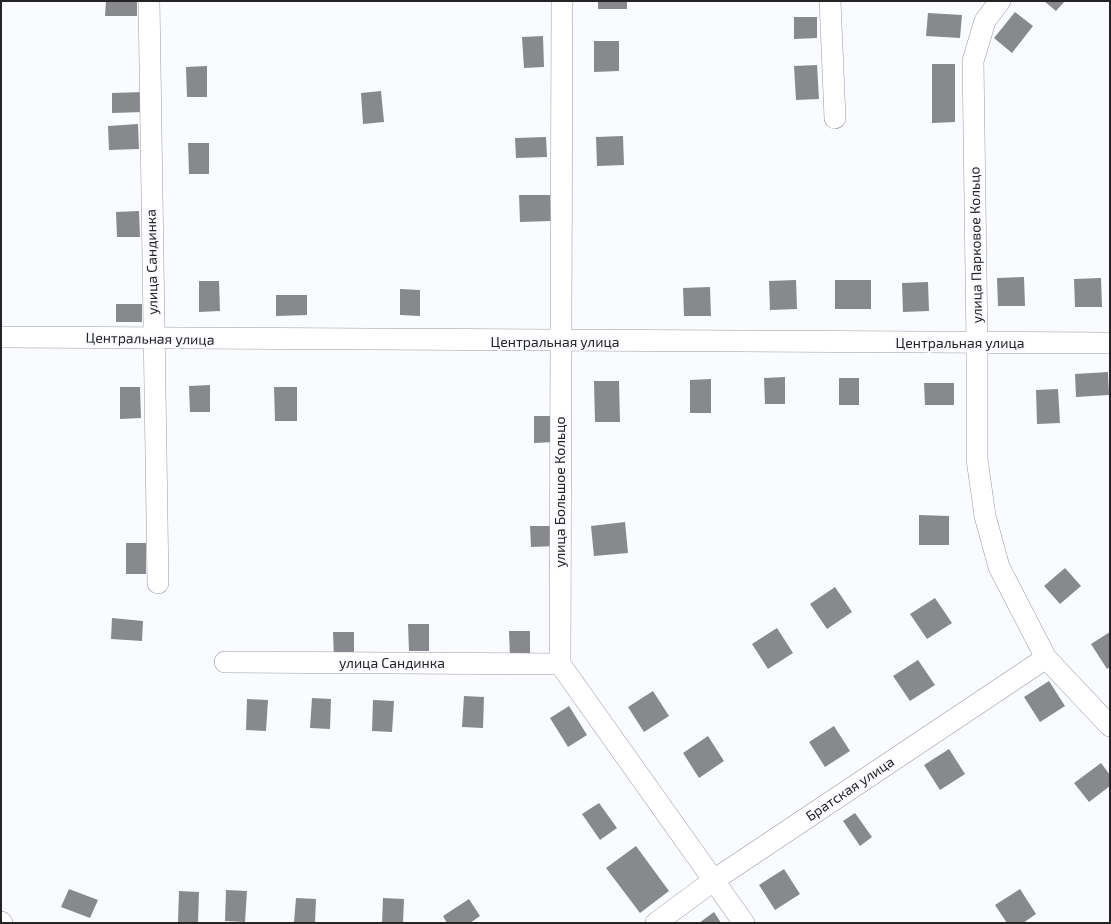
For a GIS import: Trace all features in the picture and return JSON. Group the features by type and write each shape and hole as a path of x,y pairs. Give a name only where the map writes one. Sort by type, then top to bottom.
{"street":[{"name":"улица Сандинка","path":"148,1 158,583"},
{"name":"улица Большое Кольцо","path":"560,664 562,1"},
{"path":"830,1 835,118"},
{"name":"улица Парковое Кольцо","path":"1000,1 985,21 973,61 977,344 976,459 985,516 999,566 1046,658 1110,726"},
{"name":"Центральная улица","path":"1,337 154,340 1110,343"},
{"name":"Братская улица","path":"656,923 714,880 1046,658"},
{"name":"улица Сандинка","path":"225,662 560,664"},
{"path":"560,664 744,923"}],"building":[{"path":"106,1 137,1 137,16 105,16"},
{"path":"598,1 627,1 627,9 598,9"},
{"path":"1044,1 1065,1 1056,11"},
{"path":"1015,12 1033,26 1012,53 994,38"},
{"path":"928,13 962,15 960,38 926,36"},
{"path":"794,17 817,17 817,38 794,39"},
{"path":"543,36 544,67 524,68 522,37"},
{"path":"594,41 619,41 619,71 594,72"},
{"path":"932,64 955,64 955,122 932,123"},
{"path":"817,65 819,99 796,100 794,66"},
{"path":"207,66 207,97 187,97 186,67"},
{"path":"381,91 384,122 363,124 361,93"},
{"path":"143,92 143,112 112,113 112,93"},
{"path":"138,124 139,149 109,150 108,126"},
{"path":"623,136 624,165 597,166 596,137"},
{"path":"546,137 547,157 516,158 515,138"},
{"path":"188,143 209,143 209,174 189,174"},
{"path":"519,195 550,195 551,221 520,222"},
{"path":"139,211 140,237 117,237 116,212"},
{"path":"1024,277 1025,306 998,306 997,278"},
{"path":"1101,278 1102,307 1075,307 1074,279"},
{"path":"796,280 797,309 770,310 769,281"},
{"path":"835,280 871,280 871,309 835,309"},
{"path":"199,281 219,281 220,311 199,312"},
{"path":"928,282 929,311 903,312 902,283"},
{"path":"710,287 711,316 684,316 683,288"},
{"path":"400,289 420,290 420,316 400,315"},
{"path":"276,295 307,295 307,315 276,316"},
{"path":"116,304 142,304 142,322 116,322"},
{"path":"1108,372 1109,395 1076,397 1075,374"},
{"path":"785,377 785,404 765,404 764,378"},
{"path":"839,378 859,378 859,405 839,405"},
{"path":"711,379 711,413 690,413 690,380"},
{"path":"594,381 619,381 620,422 595,422"},
{"path":"924,383 954,383 954,405 925,405"},
{"path":"210,385 210,412 190,412 189,386"},
{"path":"120,387 140,387 141,418 120,419"},
{"path":"274,387 297,387 297,421 275,421"},
{"path":"1058,389 1060,423 1037,424 1036,390"},
{"path":"534,416 554,416 555,442 534,443"},
{"path":"919,515 949,516 949,545 919,545"},
{"path":"625,522 628,553 594,556 591,526"},
{"path":"530,526 557,526 557,546 531,547"},
{"path":"126,543 146,543 146,574 126,574"},
{"path":"1065,568 1081,586 1060,604 1044,586"},
{"path":"835,587 852,612 827,629 810,604"},
{"path":"935,598 952,623 927,639 910,614"},
{"path":"112,618 143,621 142,641 111,639"},
{"path":"408,624 429,624 429,651 409,651"},
{"path":"777,628 793,653 768,669 752,644"},
{"path":"509,631 530,631 530,657 510,657"},
{"path":"333,632 354,632 354,658 334,659"},
{"path":"1110,632 1110,667 1107,669 1091,644"},
{"path":"918,660 935,685 910,701 893,676"},
{"path":"1049,681 1065,706 1040,722 1024,697"},
{"path":"653,691 669,716 644,732 628,707"},
{"path":"464,696 484,697 483,728 462,727"},
{"path":"312,698 331,699 330,729 310,728"},
{"path":"247,699 268,700 266,731 246,730"},
{"path":"373,700 394,701 392,732 372,731"},
{"path":"569,706 587,735 568,747 550,718"},
{"path":"834,726 850,751 825,767 809,742"},
{"path":"708,736 724,761 699,778 683,753"},
{"path":"949,749 965,774 940,790 924,765"},
{"path":"1101,763 1110,775 1110,786 1089,802 1074,783"},
{"path":"599,803 617,828 600,840 582,814"},
{"path":"855,813 872,837 860,846 843,821"},
{"path":"636,846 669,891 640,913 606,868"},
{"path":"784,869 800,894 775,910 759,885"},
{"path":"69,889 98,900 90,918 61,907"},
{"path":"1020,889 1036,914 1023,923 1007,923 995,905"},
{"path":"226,890 247,891 245,922 225,921"},
{"path":"179,891 199,892 198,923 178,922"},
{"path":"296,898 316,899 315,923 294,922"},
{"path":"383,898 404,899 403,923 382,923"},
{"path":"469,899 480,916 470,923 447,923 443,916"},
{"path":"714,912 721,923 699,923"}]}
